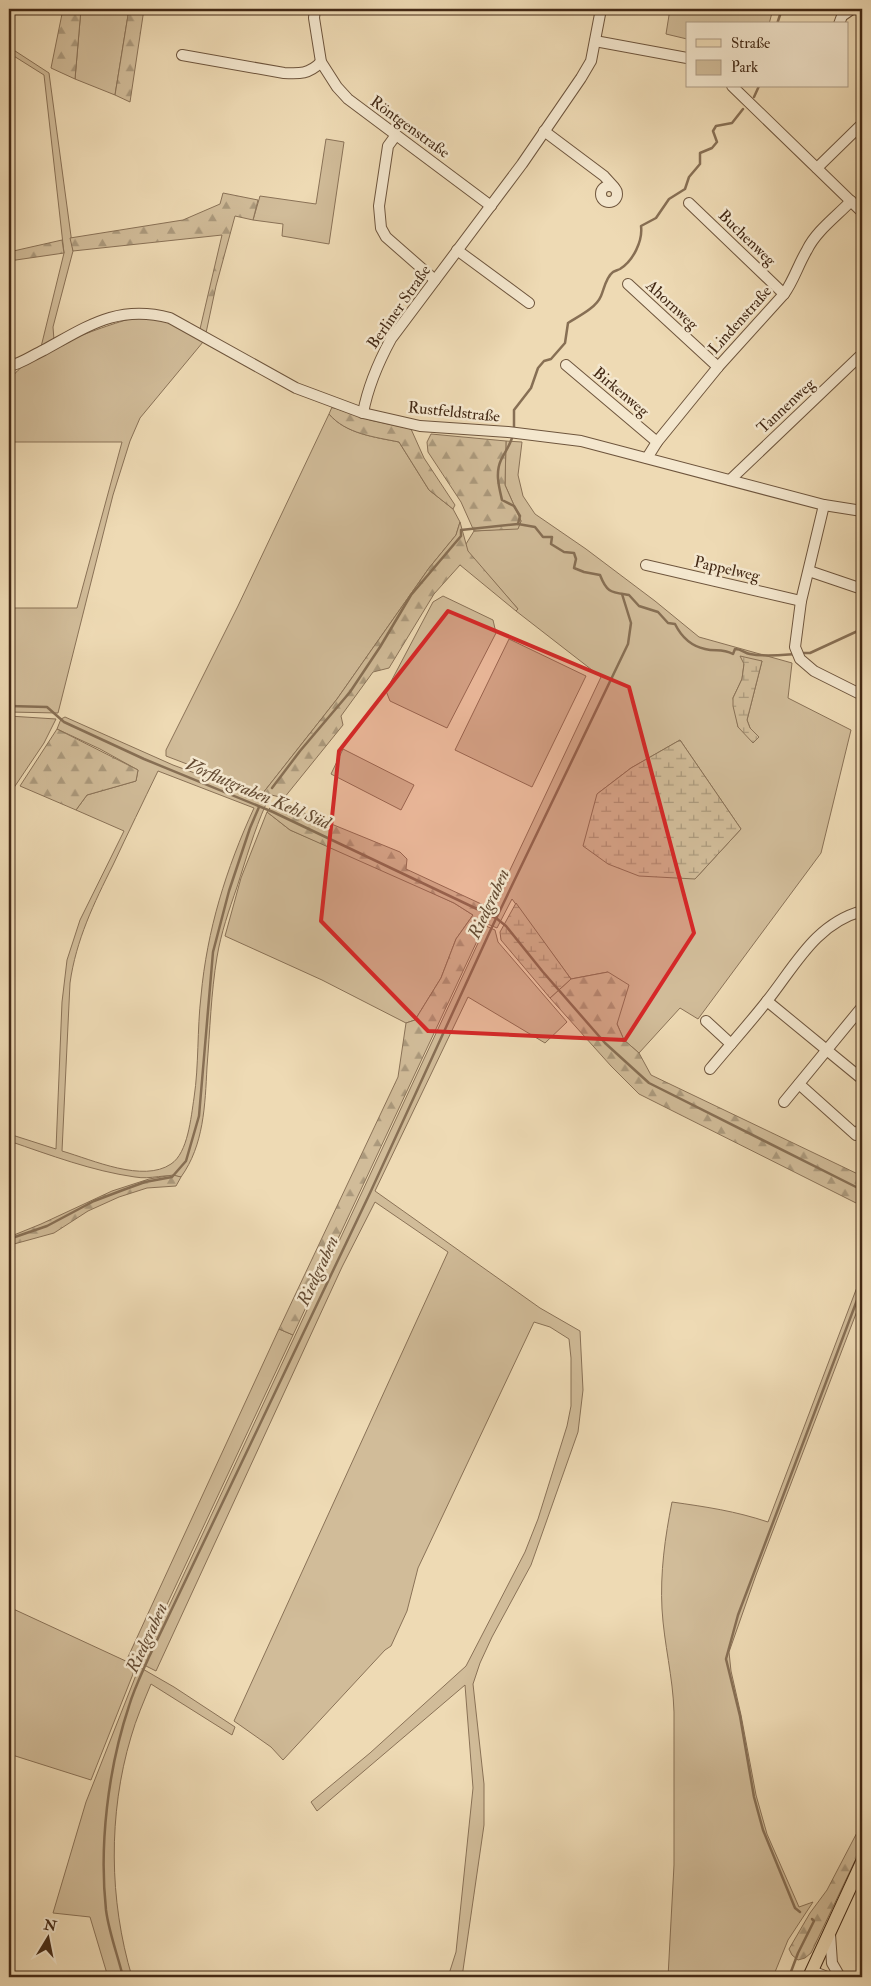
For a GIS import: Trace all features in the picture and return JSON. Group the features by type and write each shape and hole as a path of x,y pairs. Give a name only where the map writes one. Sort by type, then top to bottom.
{"main road":[{"path":"811,1974 862,1862"}],"street":[{"name":"Röntgenstraße","path":"315,9 314,18 321,62 337,87 348,99 491,206"},
{"name":"Berliner Straße","path":"363,412 376,368 391,339 491,206 581,78 591,61 601,9"},
{"path":"840,22 842,16 852,9"},
{"path":"595,41 686,58"},
{"path":"182,55 284,73 301,74 313,70 321,62"},
{"path":"734,88 862,212"},
{"path":"817,168 862,124"},
{"path":"544,131 604,176 614,187"},
{"path":"396,135 388,146 379,206 381,228 386,237 435,280"},
{"name":"Lindenstraße","path":"647,458 657,442 718,367 784,294 792,282 807,249 851,201"},
{"name":"Buchenweg","path":"689,203 784,294"},
{"path":"457,250 529,303"},
{"name":"Ahornweg","path":"628,284 718,367"},
{"name":"Rustfeldstraße","path":"9,366 25,360 92,323 136,312 151,313 170,318 296,388 363,412 420,426 508,432 581,441 824,505 862,511"},
{"name":"Tannenweg","path":"730,480 862,354"},
{"name":"Birkenweg","path":"566,365 657,442"},
{"path":"824,505 801,602 795,636 796,647 800,658 814,671 862,695"},
{"name":"Pappelweg","path":"646,566 801,602"},
{"path":"809,571 862,589"},
{"path":"710,1069 768,1001 818,936 834,922 862,911"},
{"path":"768,1001 862,1079"},
{"path":"784,1102 862,1007"},
{"path":"706,1021 731,1044"},
{"path":"798,1084 856,1134 862,1127"},
{"path":"830,1934 832,1962 840,1977"},
{"path":"811,1974 827,1977"}],"highlighted area":[{"path":"448,611 629,687 694,933 625,1040 428,1031 321,921 339,751"}],"green space":[{"path":"63,9 81,9 75,79 51,68"},
{"path":"81,9 129,9 115,95 75,79"},
{"path":"129,9 144,9 130,102 115,95"},
{"path":"670,9 773,9 770,22 686,22 686,39 666,34"},
{"path":"9,47 49,73 73,251 53,327 54,340 41,347 64,253 44,75 9,53"},
{"path":"326,139 344,142 329,244 282,236 283,224 253,220 260,196 316,204"},
{"path":"223,193 258,200 253,220 235,216 216,286 206,333 200,329 222,235 73,251 70,238 183,220 220,204"},
{"path":"62,240 64,253 9,261 9,252"},
{"path":"137,317 164,321 203,342 140,418 130,441 113,495 58,713 9,712 9,608 77,608 122,442 9,442 9,384 15,373 28,362 45,352 106,326"},
{"path":"332,407 370,420 411,429 424,458 455,505 453,509 429,490 399,442 361,434 344,426 329,414"},
{"path":"329,414 344,426 361,434 399,442 429,490 453,509 460,522 456,535 429,568 337,699 263,793 166,756 166,750 238,606"},
{"path":"431,434 506,441 505,485 521,521 518,529 474,531 461,502 428,452 427,442"},
{"path":"506,441 522,442 518,475 523,496 535,514 586,549 699,637 792,663 788,698 851,730 821,853 698,1019 680,1008 639,1053 624,1040 617,1024 608,972 571,979 512,899 497,928 485,923 601,677 516,611 518,609 467,551 466,544 474,531 518,528 521,521 505,485","holes":["762,661 747,720 750,728 759,737 738,727 733,698 742,679 744,664","680,740 741,829 695,879 597,794 631,768"]},
{"path":"460,522 468,551 518,609 516,611 460,565 434,594 389,668 373,672 341,716 343,725 284,798 263,793 337,699 429,568 456,535"},
{"path":"443,596 493,620 496,633 447,728 390,701 386,691 433,602"},
{"path":"509,639 586,676 532,787 455,750"},
{"path":"740,656 762,661 747,720 750,728 759,737 753,743 738,727 733,706 733,698 742,679 744,664"},
{"path":"9,716 56,719 44,743 9,795"},
{"path":"65,717 173,765 262,798 266,804 250,845 221,939 213,984 202,1124 189,1165 181,1177 141,1178 103,1171 9,1141 9,1134 56,1149 62,1002 67,960 80,920 124,831 76,810 87,795 136,781 138,770 100,749 57,729 61,719","holes":["158,771 254,808 219,900 208,947 200,1009 194,1098 188,1134 181,1152 171,1164 160,1169 132,1171 62,1151 70,983 73,967 81,937 93,908"]},
{"path":"57,729 138,770 136,781 87,795 76,810 20,786"},
{"path":"680,740 741,829 695,879 639,876 608,864 583,846 597,794 631,768"},
{"path":"343,749 414,785 401,810 331,774"},
{"path":"275,801 400,852 407,859 406,869 492,909 293,1335 279,1329 398,1077 406,1023 415,1020 441,978 456,939 473,915 454,903 290,830 267,812"},
{"path":"267,812 290,830 379,868 454,903 473,915 456,939 441,978 415,1020 406,1023 322,980 225,936 241,878"},
{"path":"516,903 571,979 550,998 501,940 500,932"},
{"path":"486,926 495,930 498,942 567,1022 545,1043 468,997 375,1191 540,1308 580,1331 583,1390 578,1432 531,1565 492,1637 473,1684 484,1784 484,1825 462,1977 448,1977 456,1952 473,1788 465,1685 317,1811 311,1802 370,1753 466,1666 525,1552 538,1519 567,1426 571,1406 569,1339 550,1327 534,1322 418,1568 407,1611 391,1646 385,1650 283,1760 271,1747 234,1721 448,1252 375,1202 342,1267 156,1671 142,1664"},
{"path":"608,972 629,985 617,1024 624,1040 639,1053 651,1075 862,1176 862,1206 639,1094 550,998 571,979"},
{"path":"173,1175 181,1177 176,1186 147,1188 119,1197 88,1211 54,1233 9,1247 9,1237 112,1191 149,1179"},
{"path":"862,1274 862,1298 756,1575 729,1652 731,1671 756,1795 767,1834 799,1907 813,1902 788,1940 773,1977 668,1977 674,1865 674,1712 663,1622 662,1582 667,1528 672,1502 732,1512 768,1522"},
{"path":"279,1329 293,1335 138,1663 128,1657"},
{"path":"9,1607 130,1663 134,1668 91,1780 9,1754"},
{"path":"141,1668 235,1727 232,1735 151,1684 135,1724 123,1766 115,1826 114,1857 119,1918 124,1948 132,1977 108,1977 90,1917 53,1913 86,1802 138,1670"},
{"path":"862,1823 862,1846 811,1953 805,1958 798,1960 789,1949 810,1913 827,1890"}],"waterway":[{"path":"778,22 782,9"},
{"path":"754,97 758,88"},
{"path":"514,429 514,410 531,388 538,368 544,361 551,359 565,343 568,323 587,311 599,300 611,274 625,265 633,256 639,244 641,226 656,218 669,199 685,189 689,177 700,164 700,153 712,148 717,142 713,131 716,126 732,123 743,109"},
{"path":"513,434 498,470 502,500 514,506 520,516 518,524 535,527 543,537 552,537 551,544 564,552 574,553 576,559 574,568 600,575 610,591 629,595 639,606 658,612 668,623 675,624 687,640 700,648 725,651 733,654 735,649 748,653 773,656 796,654"},
{"path":"272,788 300,751 350,692 411,595 461,536 461,530 518,524"},
{"name":"Riedgraben","path":"123,1977 107,1919 104,1860 107,1807 111,1781 122,1730 133,1693 370,1193 492,927 628,644 631,623 622,594"},
{"path":"801,653 810,653 862,629"},
{"name":"Vorflutgraben Kehl Süd","path":"9,706 47,707 64,722 144,759 273,812 496,918 506,926 605,1043 649,1083 862,1190"},
{"path":"9,1239 47,1226 94,1201 145,1182 172,1177 186,1161 199,1116 213,952 229,891 259,807"},
{"path":"800,1912 795,1908 763,1830 754,1797 740,1716 726,1659 738,1615 862,1287"},
{"path":"789,1977 798,1953 814,1921 812,1919"}]}
